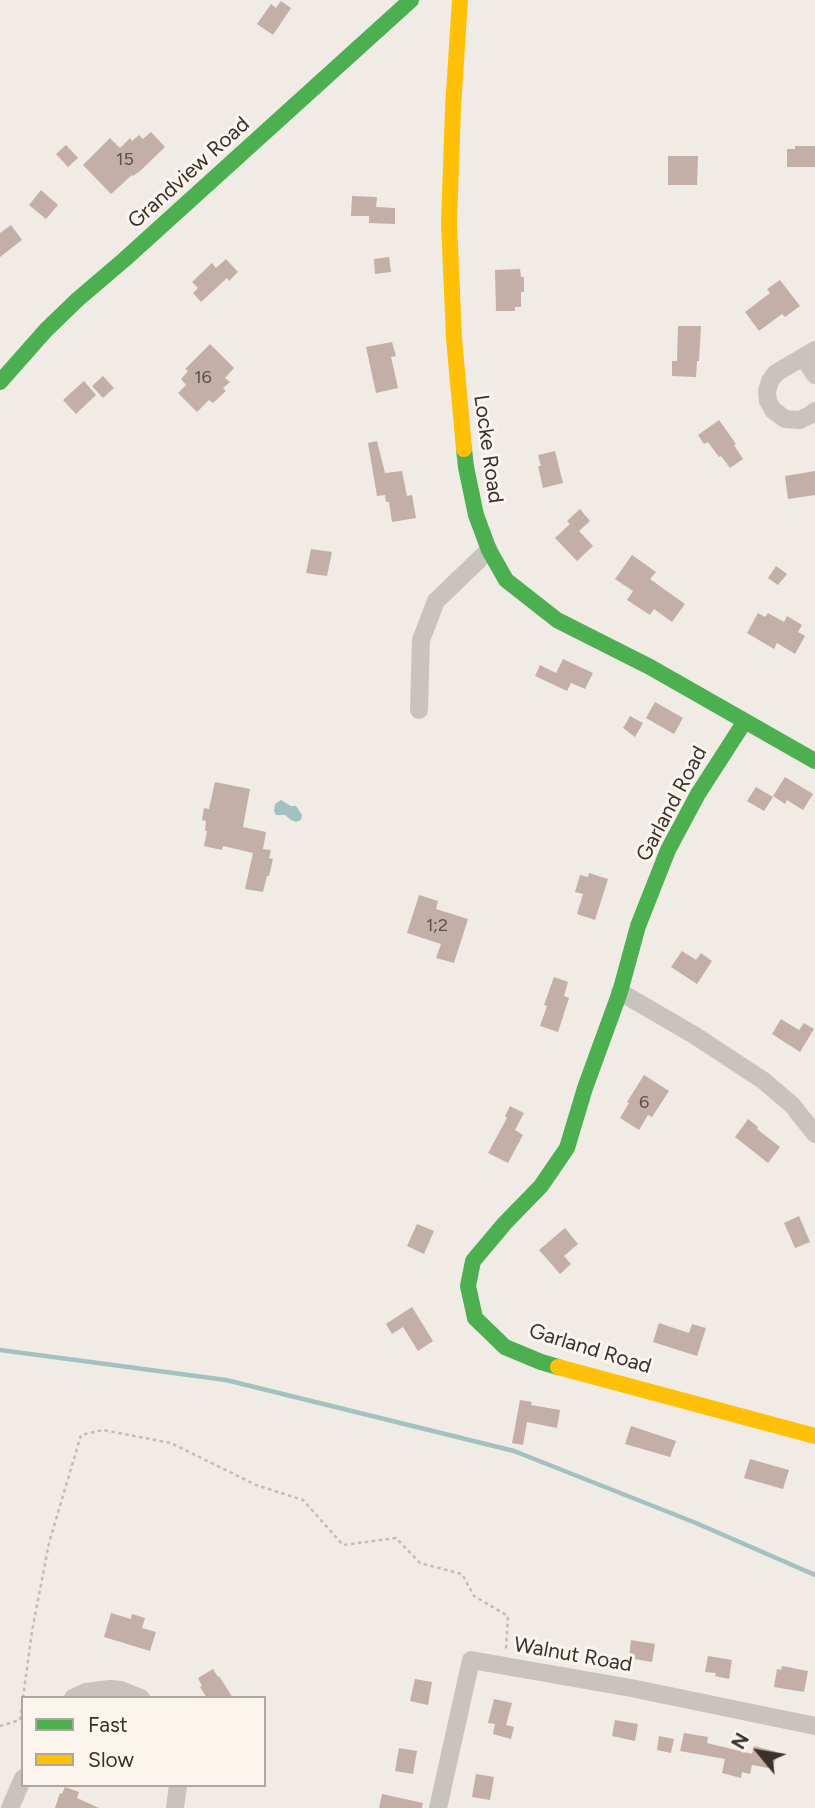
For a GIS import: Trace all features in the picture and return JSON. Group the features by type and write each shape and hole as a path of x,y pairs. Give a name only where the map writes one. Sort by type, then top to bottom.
{"street":[{"name":"Grandview Road","path":"0,382 77,300 411,0"},
{"name":"Locke Road","path":"460,0 449,223 454,338 466,467 476,515 489,550 506,580 557,620 650,667 815,761"},
{"path":"815,375 809,354 772,377 767,391 768,401 776,414 790,420 805,418 815,411"},
{"path":"419,710 421,640 436,601 489,550"},
{"name":"Garland Road","path":"745,721 698,794 668,850 638,926 620,992 585,1088 567,1148 541,1186 473,1261 468,1286 475,1318 506,1347 541,1362 815,1436"},
{"path":"620,992 694,1035 764,1081 792,1105 815,1134"},
{"name":"Walnut Road","path":"438,1808 471,1660 631,1688 815,1726"},
{"path":"77,1696 110,1689 136,1696"},
{"path":"10,1808 21,1783"},
{"path":"175,1808 178,1787"}],"path":[{"path":"23,1696 32,1631 49,1543 81,1435 103,1430 171,1443 256,1485 303,1500 343,1545 396,1538 420,1563 462,1574 474,1596 508,1616 505,1666"},
{"path":"0,1726 20,1720 21,1713"}],"water":[{"path":"281,800 296,806 302,815 301,820 296,822 285,815 276,815 275,804"}],"building":[{"path":"281,1 291,8 273,35 257,24 271,4 276,8"},
{"path":"151,132 165,147 111,194 83,165 110,138 120,148 130,138 132,141 139,135 143,139"},
{"path":"66,145 78,158 68,167 56,154"},
{"path":"795,146 815,146 815,167 787,167 787,149 795,149"},
{"path":"668,156 698,156 697,185 668,185"},
{"path":"41,190 58,205 46,219 29,205"},
{"path":"352,196 377,197 376,207 395,208 395,224 369,223 369,216 351,216"},
{"path":"11,225 22,240 0,257 0,233"},
{"path":"389,257 391,272 375,274 374,259"},
{"path":"226,259 238,272 229,281 227,278 201,302 193,293 198,288 192,282 212,263 216,268"},
{"path":"520,269 521,277 524,277 521,307 515,307 515,311 496,311 495,270"},
{"path":"780,280 800,306 785,317 782,314 759,331 745,312 770,293 767,289"},
{"path":"678,326 701,326 696,377 672,376 672,361 677,361"},
{"path":"392,342 396,356 391,357 398,388 376,393 366,347"},
{"path":"210,344 234,368 225,378 230,382 223,388 226,391 213,403 209,400 197,412 178,393 186,385 181,379 188,371 185,369"},
{"path":"103,376 114,388 103,398 92,386"},
{"path":"84,381 96,395 76,414 63,400"},
{"path":"719,420 743,459 730,468 708,442 704,444 698,435"},
{"path":"377,441 385,473 402,471 407,496 412,495 416,518 392,522 389,502 386,502 385,495 377,496 368,443"},
{"path":"555,451 563,483 543,488 538,455"},
{"path":"815,471 815,495 788,499 785,476"},
{"path":"580,509 590,521 579,531 593,546 577,561 555,538 570,524 567,521"},
{"path":"311,549 332,552 327,576 306,573"},
{"path":"632,555 656,572 650,579 685,604 672,622 654,609 650,615 627,600 633,591 615,579"},
{"path":"776,566 787,574 778,585 768,578"},
{"path":"758,613 765,617 768,613 784,622 787,616 802,625 798,632 805,636 795,654 777,643 774,649 747,633"},
{"path":"563,659 593,673 585,689 571,683 567,691 535,676 540,665 556,673"},
{"path":"655,702 683,718 674,734 646,718"},
{"path":"630,716 643,723 635,737 623,728"},
{"path":"785,777 813,794 803,810 787,800 785,804 773,796"},
{"path":"215,782 250,789 243,827 266,832 263,849 271,850 269,858 273,859 263,892 245,889 253,853 223,846 222,850 204,846 207,831 206,821 202,820 204,808 209,809"},
{"path":"756,787 773,797 764,811 747,801"},
{"path":"589,873 608,879 595,920 577,914 583,894 575,892 580,875 588,877"},
{"path":"419,895 438,901 436,909 468,919 454,963 436,958 441,944 407,933"},
{"path":"682,951 696,960 701,953 712,961 697,984 671,967"},
{"path":"554,977 568,982 564,996 569,998 558,1032 540,1026"},
{"path":"781,1019 799,1030 804,1023 814,1029 800,1052 772,1034"},
{"path":"644,1075 669,1091 652,1117 648,1115 639,1130 620,1118"},
{"path":"510,1106 524,1113 515,1130 523,1135 508,1163 488,1153 507,1118 505,1116"},
{"path":"748,1119 780,1147 768,1163 735,1137"},
{"path":"799,1216 810,1242 795,1248 784,1223"},
{"path":"417,1224 434,1231 424,1254 407,1246"},
{"path":"565,1228 578,1244 564,1256 571,1264 560,1274 539,1250"},
{"path":"412,1307 433,1341 418,1351 403,1327 392,1334 386,1324"},
{"path":"659,1323 689,1333 692,1324 706,1328 697,1356 653,1342"},
{"path":"520,1400 532,1402 531,1405 560,1410 557,1428 527,1422 523,1445 512,1443"},
{"path":"631,1426 676,1441 670,1457 625,1444"},
{"path":"750,1459 789,1470 783,1489 744,1478"},
{"path":"111,1613 131,1619 132,1614 145,1618 142,1628 156,1632 150,1651 104,1637"},
{"path":"631,1640 655,1644 652,1662 629,1658"},
{"path":"708,1656 732,1660 729,1679 715,1676 716,1673 705,1672"},
{"path":"782,1666 808,1671 804,1692 774,1687 777,1669 781,1670"},
{"path":"213,1669 232,1696 206,1696 198,1678"},
{"path":"415,1679 432,1682 428,1705 410,1701"},
{"path":"494,1699 512,1703 506,1725 514,1727 511,1739 493,1734 495,1724 488,1723"},
{"path":"615,1720 638,1724 635,1741 612,1736"},
{"path":"684,1733 708,1737 707,1743 752,1754 754,1746 777,1752 773,1769 752,1765 750,1774 742,1772 741,1778 722,1773 725,1759 680,1751"},
{"path":"659,1736 674,1739 671,1753 657,1750"},
{"path":"399,1748 417,1751 413,1774 395,1771"},
{"path":"476,1774 494,1777 490,1800 472,1797"},
{"path":"65,1787 79,1792 77,1798 99,1808 55,1808"},
{"path":"382,1794 423,1803 422,1808 379,1808"}],"waterway":[{"path":"0,1350 226,1380 514,1451 696,1523 815,1575"}],"traffic: fast":[{"path":"0,382 77,300 411,0"},
{"path":"464,449 476,515 489,550 506,580 557,620 650,667 815,761"},
{"path":"558,1367 505,1347 475,1318 468,1286 473,1261 541,1186 567,1148 585,1088 620,992 638,926 668,850 698,794 745,721"}],"traffic: slow":[{"path":"460,0 449,223 454,338 464,449"},
{"path":"558,1367 815,1436"}]}
